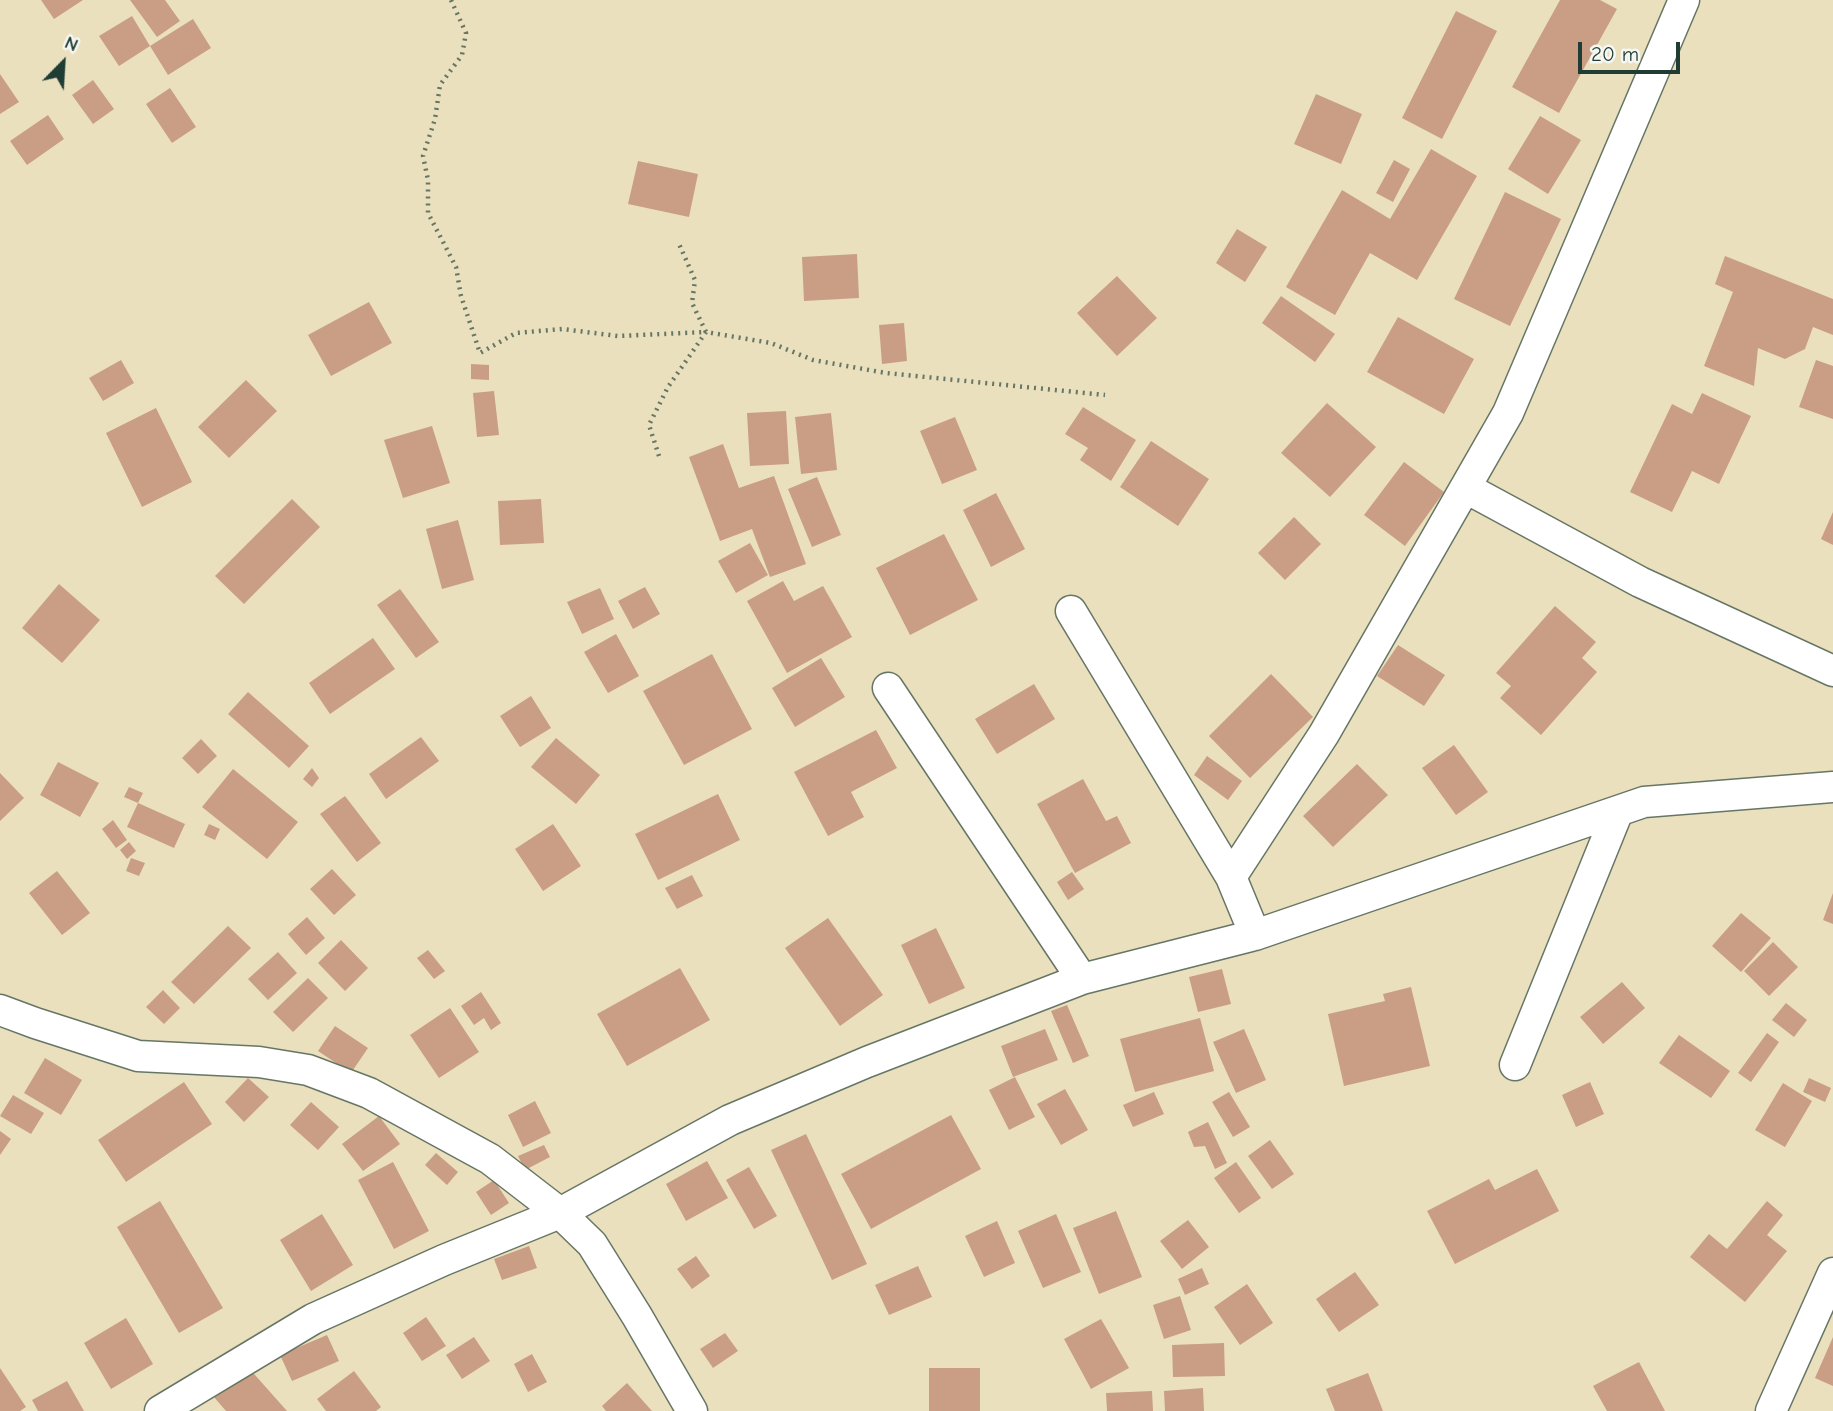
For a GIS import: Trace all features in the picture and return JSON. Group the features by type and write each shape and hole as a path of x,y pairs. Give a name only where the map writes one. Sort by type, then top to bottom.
{"street":[{"path":"1231,877 1324,734 1508,413 1684,0"},
{"path":"1466,488 1640,582 1833,671"},
{"path":"1071,611 1231,877 1255,935"},
{"path":"888,688 1082,979"},
{"path":"160,1411 313,1319 444,1260 561,1213 730,1120 867,1062 1082,979 1255,935 1644,802 1833,787"},
{"path":"1515,1065 1618,811"},
{"path":"0,1010 138,1056 259,1062 308,1070 369,1093 490,1159 561,1213 592,1244 638,1316 692,1411"},
{"path":"1771,1411 1833,1273"}],"path":[{"path":"452,0 466,33 462,55 440,85 435,119 423,156 428,180 428,213 456,267 461,296 480,353 516,333 562,329 618,336 706,332 771,342 813,360 886,373 1105,395"},
{"path":"679,244 695,280 692,303 706,332"},
{"path":"659,456 649,425 668,387 706,332"}],"building":[{"path":"41,0 83,0 54,19"},
{"path":"130,0 165,0 180,21 157,37"},
{"path":"1560,0 1600,0 1617,9 1559,113 1512,87"},
{"path":"1456,11 1497,31 1442,139 1402,118"},
{"path":"132,16 150,46 119,66 99,36"},
{"path":"193,19 211,48 168,75 150,46"},
{"path":"0,74 19,102 0,114"},
{"path":"93,80 114,109 93,124 72,95"},
{"path":"170,88 196,127 172,143 146,104"},
{"path":"1316,94 1362,114 1341,164 1294,144"},
{"path":"48,115 64,139 27,165 10,141"},
{"path":"1540,116 1581,140 1548,194 1508,169"},
{"path":"1431,149 1477,176 1417,280 1370,253 1335,315 1286,287 1342,190 1390,219"},
{"path":"1394,160 1410,169 1393,202 1376,193"},
{"path":"638,161 698,174 689,217 628,204"},
{"path":"1505,192 1561,219 1510,326 1454,299"},
{"path":"1237,229 1267,247 1245,282 1216,263"},
{"path":"857,254 859,298 804,301 802,257"},
{"path":"1725,256 1833,299 1833,335 1813,327 1805,349 1785,359 1758,348 1754,386 1704,366 1733,292 1715,284"},
{"path":"1117,276 1157,318 1117,356 1077,313"},
{"path":"1281,296 1335,334 1315,362 1262,323"},
{"path":"369,302 392,343 331,376 308,335"},
{"path":"1398,317 1474,359 1444,414 1367,372"},
{"path":"904,323 907,361 882,364 879,325"},
{"path":"121,360 134,383 103,401 89,378"},
{"path":"1816,360 1833,366 1833,419 1799,407"},
{"path":"471,364 489,365 489,380 471,379"},
{"path":"246,380 277,411 229,458 198,427"},
{"path":"494,391 499,435 477,437 473,393"},
{"path":"1702,393 1751,416 1719,484 1692,471 1672,512 1630,492 1672,404 1692,414"},
{"path":"1327,403 1376,447 1330,497 1281,453"},
{"path":"1083,407 1136,440 1111,481 1080,460 1088,448 1065,434"},
{"path":"156,408 192,482 142,507 106,433"},
{"path":"786,411 789,464 750,466 747,413"},
{"path":"831,413 837,470 801,474 795,417"},
{"path":"955,417 977,470 942,484 920,431"},
{"path":"432,426 450,483 403,498 384,440"},
{"path":"1151,441 1209,479 1178,526 1120,487"},
{"path":"723,444 739,488 774,476 806,564 770,577 752,529 720,541 689,457"},
{"path":"1404,462 1444,492 1405,546 1364,515"},
{"path":"817,477 841,535 812,547 788,489"},
{"path":"996,493 1025,549 991,567 963,510"},
{"path":"292,499 320,527 244,604 215,576"},
{"path":"541,499 544,543 500,545 498,501"},
{"path":"1833,512 1833,545 1821,539"},
{"path":"1294,517 1321,544 1285,580 1258,553"},
{"path":"458,520 474,580 442,589 426,529"},
{"path":"944,534 978,600 910,635 876,568"},
{"path":"750,543 768,575 736,593 718,561"},
{"path":"783,581 794,601 823,586 852,637 787,673 747,601"},
{"path":"59,584 100,620 62,663 22,628"},
{"path":"645,587 660,614 633,629 618,601"},
{"path":"600,588 614,619 582,634 567,602"},
{"path":"400,589 439,642 416,658 377,605"},
{"path":"1555,606 1596,642 1582,658 1597,672 1541,735 1500,698 1511,686 1496,673"},
{"path":"616,634 639,676 608,693 584,652"},
{"path":"373,638 395,669 330,714 309,683"},
{"path":"1398,645 1445,675 1424,706 1377,676"},
{"path":"712,654 752,729 684,765 643,691"},
{"path":"821,658 845,697 795,727 772,688"},
{"path":"1271,674 1313,717 1250,778 1209,736"},
{"path":"1034,684 1055,719 997,754 975,719"},
{"path":"248,692 309,746 289,768 228,714"},
{"path":"531,696 551,728 520,747 500,716"},
{"path":"876,730 897,768 851,792 864,817 828,836 794,772"},
{"path":"421,737 439,761 386,799 369,774"},
{"path":"556,738 600,775 576,804 531,767"},
{"path":"201,739 217,756 198,774 182,758"},
{"path":"1454,745 1488,792 1456,815 1422,768"},
{"path":"1207,756 1242,781 1228,800 1194,775"},
{"path":"58,762 99,783 80,817 40,795"},
{"path":"1357,764 1388,795 1333,847 1303,816"},
{"path":"312,768 319,778 312,787 303,779"},
{"path":"233,769 298,822 267,859 202,807"},
{"path":"0,773 24,798 0,821"},
{"path":"1083,779 1106,821 1117,816 1131,843 1075,873 1037,804"},
{"path":"129,787 143,793 138,803 124,797"},
{"path":"718,794 740,840 658,880 635,834"},
{"path":"345,796 381,843 357,862 320,814"},
{"path":"138,803 185,824 174,848 127,827"},
{"path":"113,820 127,840 116,848 102,829"},
{"path":"209,824 220,829 215,840 204,835"},
{"path":"553,824 581,866 543,891 515,849"},
{"path":"129,842 136,851 127,859 120,850"},
{"path":"131,858 145,863 139,876 126,871"},
{"path":"332,869 356,895 334,915 310,889"},
{"path":"57,871 90,913 62,935 29,893"},
{"path":"1072,872 1084,889 1068,900 1057,882"},
{"path":"692,875 703,896 677,909 665,888"},
{"path":"1833,893 1833,924 1823,920"},
{"path":"1741,913 1771,938 1741,972 1712,946"},
{"path":"307,917 325,938 306,955 288,934"},
{"path":"828,918 883,995 840,1026 785,948"},
{"path":"228,926 251,948 194,1004 171,982"},
{"path":"936,928 965,988 929,1004 901,945"},
{"path":"341,940 368,968 345,991 318,963"},
{"path":"1773,942 1798,967 1769,996 1744,971"},
{"path":"428,950 445,971 434,979 417,958"},
{"path":"278,952 297,973 268,1000 248,979"},
{"path":"680,968 710,1020 627,1066 597,1014"},
{"path":"1222,969 1231,1004 1198,1012 1189,977"},
{"path":"308,978 328,998 293,1032 273,1012"},
{"path":"1622,982 1645,1008 1603,1044 1580,1017"},
{"path":"1411,987 1430,1066 1344,1086 1328,1014 1385,1001 1383,994"},
{"path":"163,990 180,1008 164,1024 146,1007"},
{"path":"481,992 501,1023 491,1030 484,1018 474,1025 461,1006"},
{"path":"1786,1003 1807,1020 1794,1037 1772,1020"},
{"path":"1067,1005 1089,1056 1073,1063 1051,1011"},
{"path":"450,1008 479,1052 439,1078 410,1035"},
{"path":"1200,1018 1214,1071 1135,1092 1120,1039"},
{"path":"335,1026 368,1048 351,1073 318,1051"},
{"path":"1045,1029 1058,1060 1013,1077 1001,1046"},
{"path":"1244,1029 1266,1080 1236,1093 1213,1042"},
{"path":"1767,1033 1779,1042 1751,1082 1738,1073"},
{"path":"1679,1035 1730,1071 1711,1098 1659,1063"},
{"path":"45,1058 82,1080 61,1115 24,1093"},
{"path":"1015,1077 1035,1117 1009,1130 989,1090"},
{"path":"248,1078 269,1097 244,1122 225,1102"},
{"path":"1809,1078 1831,1088 1825,1102 1803,1092"},
{"path":"184,1082 212,1124 126,1182 98,1140"},
{"path":"1590,1082 1604,1114 1576,1127 1562,1095"},
{"path":"1783,1083 1812,1101 1785,1147 1755,1130"},
{"path":"1065,1089 1088,1130 1061,1145 1037,1104"},
{"path":"1154,1092 1164,1114 1133,1127 1123,1105"},
{"path":"1229,1092 1250,1127 1233,1137 1212,1102"},
{"path":"13,1095 44,1113 31,1134 0,1116"},
{"path":"535,1101 551,1133 523,1147 508,1115"},
{"path":"311,1102 339,1127 318,1150 290,1125"},
{"path":"951,1115 981,1169 871,1229 841,1174"},
{"path":"379,1116 400,1144 363,1171 342,1144"},
{"path":"1208,1122 1227,1163 1215,1169 1205,1146 1194,1147 1188,1132"},
{"path":"0,1131 11,1139 0,1155"},
{"path":"806,1134 867,1264 832,1280 771,1150"},
{"path":"1270,1140 1294,1174 1272,1189 1248,1156"},
{"path":"544,1145 550,1157 525,1170 518,1156"},
{"path":"436,1153 458,1172 447,1185 425,1165"},
{"path":"707,1161 728,1198 686,1221 666,1184"},
{"path":"393,1162 429,1231 394,1249 358,1180"},
{"path":"1236,1162 1261,1198 1239,1213 1214,1178"},
{"path":"749,1167 777,1216 754,1229 726,1180"},
{"path":"1537,1169 1559,1211 1455,1264 1427,1211 1489,1179 1495,1190"},
{"path":"494,1180 509,1203 491,1215 476,1192"},
{"path":"160,1201 223,1308 179,1333 117,1227"},
{"path":"1767,1201 1783,1215 1767,1235 1787,1251 1745,1302 1690,1257 1709,1234 1727,1249"},
{"path":"1116,1211 1142,1277 1099,1294 1073,1228"},
{"path":"322,1214 353,1265 311,1291 280,1240"},
{"path":"1056,1214 1081,1272 1043,1288 1018,1231"},
{"path":"1188,1220 1209,1247 1182,1269 1160,1241"},
{"path":"997,1221 1015,1263 984,1277 965,1236"},
{"path":"529,1246 537,1268 502,1280 494,1259"},
{"path":"696,1256 710,1276 692,1289 677,1269"},
{"path":"918,1266 932,1297 889,1315 875,1285"},
{"path":"1202,1268 1209,1284 1185,1295 1178,1279"},
{"path":"1355,1272 1379,1305 1339,1332 1316,1299"},
{"path":"1247,1284 1273,1323 1240,1345 1214,1307"},
{"path":"1180,1296 1191,1330 1164,1339 1153,1305"},
{"path":"426,1317 446,1346 422,1361 403,1333"},
{"path":"126,1318 153,1364 111,1389 84,1343"},
{"path":"1101,1319 1129,1368 1091,1389 1064,1339"},
{"path":"725,1333 738,1351 713,1368 700,1349"},
{"path":"327,1335 339,1361 292,1381 280,1355"},
{"path":"474,1337 490,1361 462,1379 446,1355"},
{"path":"1833,1337 1833,1386 1815,1378"},
{"path":"1224,1343 1225,1376 1173,1377 1172,1345"},
{"path":"532,1354 547,1382 528,1392 514,1364"},
{"path":"1639,1362 1665,1411 1607,1411 1593,1386"},
{"path":"247,1366 287,1411 226,1411 213,1396"},
{"path":"0,1368 26,1407 20,1411 0,1411"},
{"path":"929,1368 980,1368 980,1411 929,1411"},
{"path":"354,1371 381,1407 376,1411 326,1411 317,1399"},
{"path":"1368,1373 1383,1411 1335,1411 1326,1389"},
{"path":"67,1381 84,1411 38,1411 32,1400"},
{"path":"627,1383 652,1411 606,1411 602,1406"},
{"path":"1203,1388 1204,1411 1165,1411 1164,1391"},
{"path":"1152,1391 1153,1411 1107,1411 1106,1393"}]}
